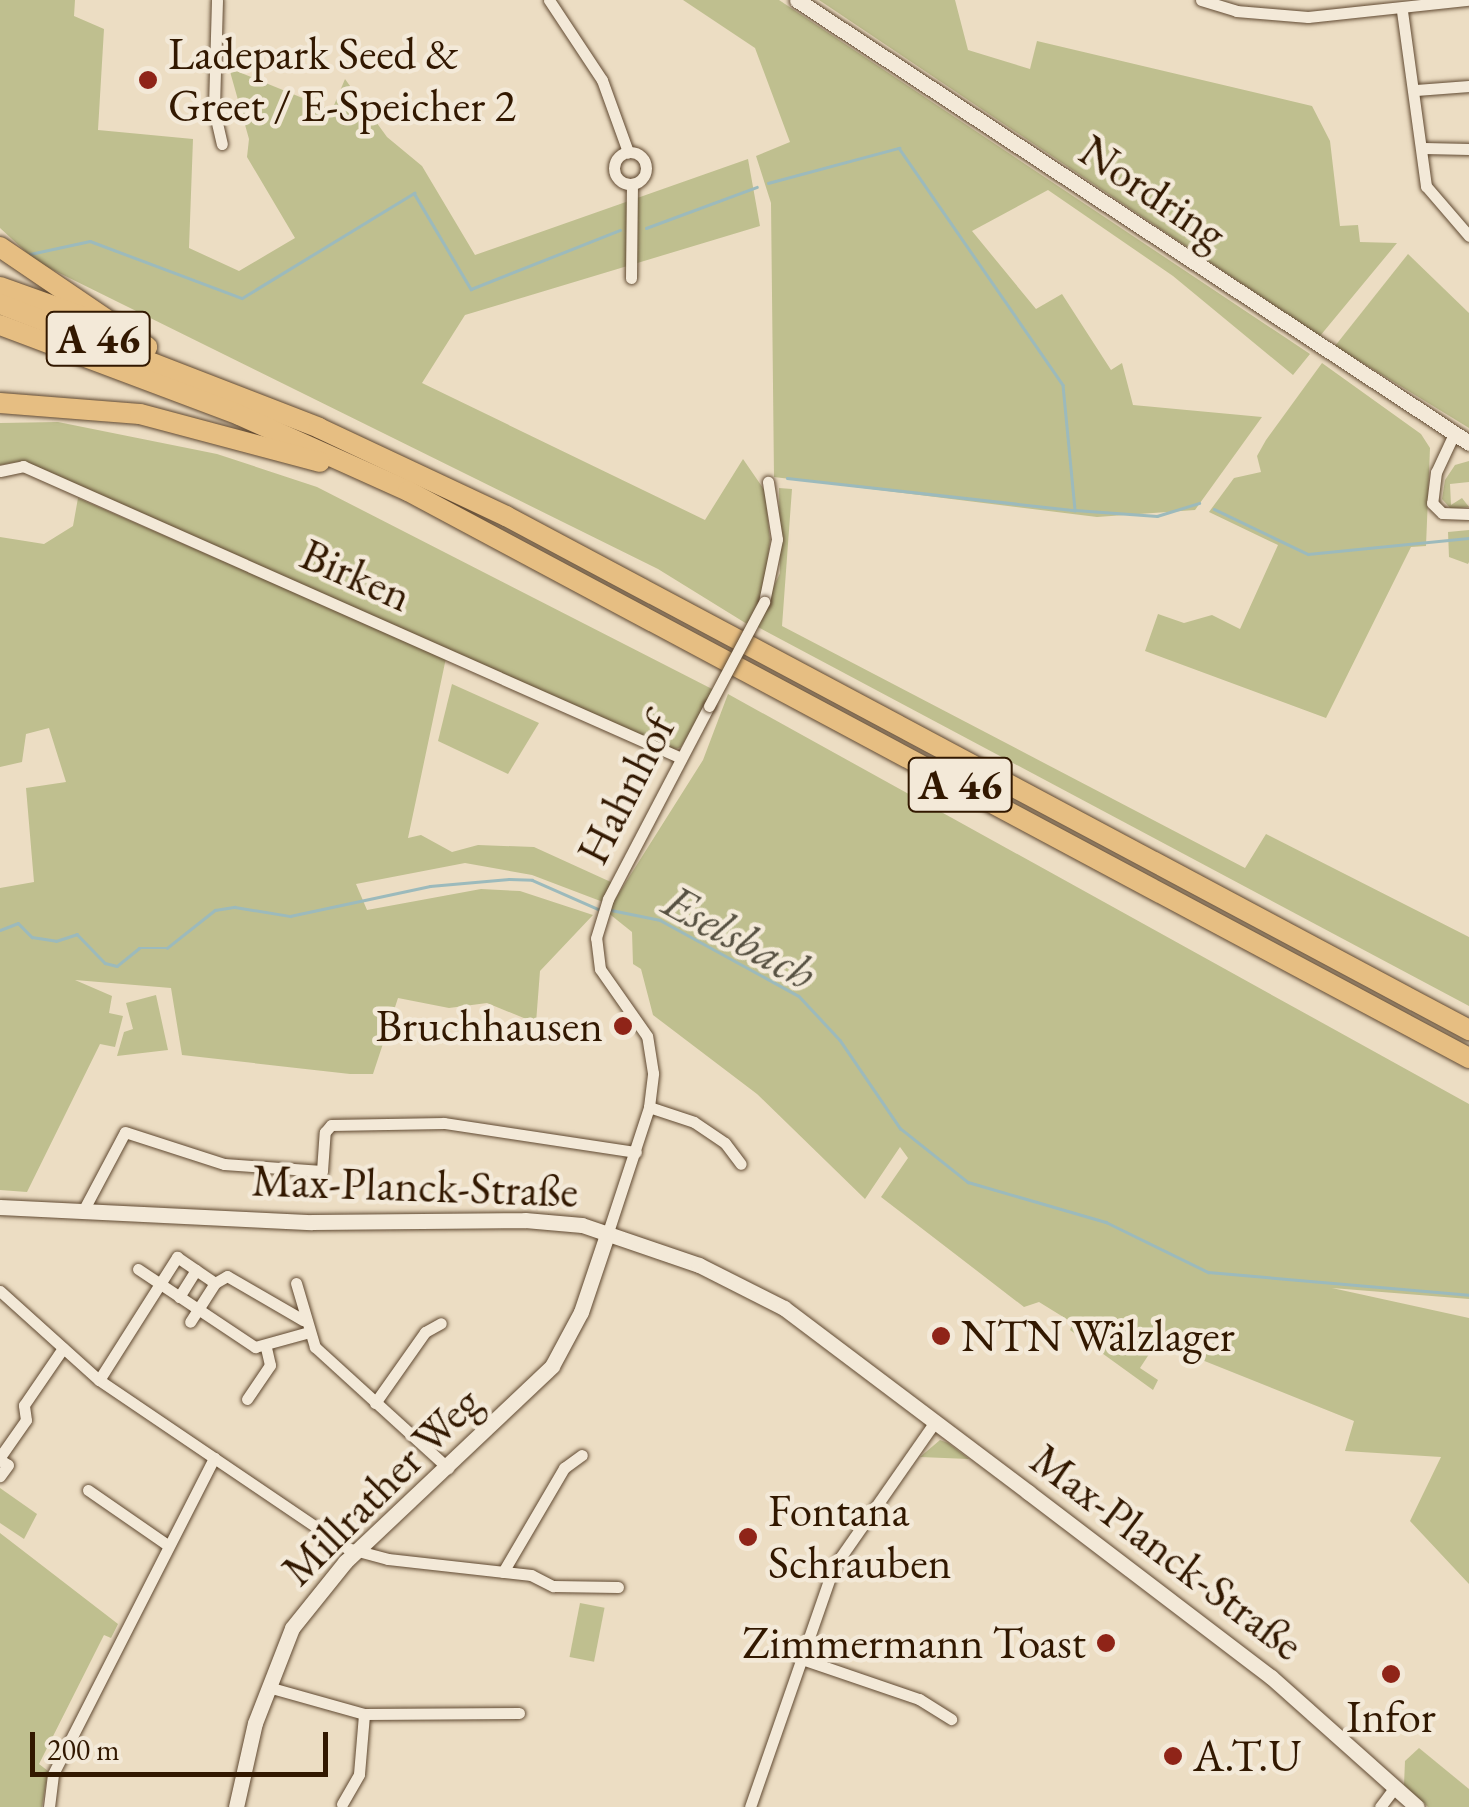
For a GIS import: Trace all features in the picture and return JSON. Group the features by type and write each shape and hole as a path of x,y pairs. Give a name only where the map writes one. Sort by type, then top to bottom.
{"highway":[{"path":"0,247 120,331 195,377"},
{"path":"0,288 120,331"},
{"name":"A 46","path":"0,304 195,377 388,459 604,566 1469,1030"},
{"name":"A 46","path":"0,325 239,415 380,478 1469,1061"},
{"path":"0,404 140,414 380,478"}],"street":[{"path":"217,0 214,110 222,144"},
{"path":"549,0 602,80 628,152 646,166 632,184 631,278"},
{"name":"Nordring","path":"797,0 1452,436 1469,443"},
{"path":"1200,0 1286,18 1402,11 1468,0"},
{"path":"1402,11 1432,200 1469,236"},
{"path":"1416,90 1469,86"},
{"path":"1424,148 1469,148"},
{"path":"628,152 616,162 615,172 632,184"},
{"path":"1452,436 1436,472 1432,503 1442,513 1469,514"},
{"name":"Birken","path":"0,470 22,466 681,758"},
{"name":"Hahnhof","path":"649,1107 648,1036 600,968 595,952 603,910 764,602 777,539 768,482"},
{"path":"608,1232 649,1107 694,1122 726,1144 741,1164"},
{"path":"82,1211 125,1132 224,1164 322,1171 331,1125 444,1123 636,1152"},
{"name":"Max-Planck-Straße","path":"0,1207 312,1222 509,1218 608,1232 764,1296 1271,1677 1418,1807"},
{"name":"Millrather Weg","path":"236,1807 240,1772 292,1628 356,1551 527,1396 564,1348 608,1232"},
{"path":"99,1380 177,1258 215,1283"},
{"path":"138,1269 255,1348 266,1347 305,1326"},
{"path":"179,1297 196,1270"},
{"path":"190,1322 215,1283 227,1276 305,1326 375,1403 448,1468"},
{"path":"296,1283 304,1293 305,1326"},
{"path":"0,1291 99,1380 356,1551 503,1572 553,1586 618,1587"},
{"path":"375,1403 425,1332 441,1323"},
{"path":"247,1399 270,1365 266,1347"},
{"path":"0,1476 8,1465 0,1458 26,1420 24,1405 63,1348"},
{"path":"750,1807 799,1658 837,1561 935,1422"},
{"path":"503,1572 564,1468 582,1455"},
{"path":"48,1807 53,1774 214,1458"},
{"path":"88,1490 169,1546"},
{"path":"799,1658 919,1699 951,1720"},
{"path":"268,1688 364,1714 519,1713"},
{"path":"342,1804 360,1774 364,1714"},
{"path":"1380,1807 1396,1786"}],"green space":[{"path":"0,0 75,0 74,16 104,29 98,130 193,139 189,248 239,271 295,238 247,157 249,139 229,68 332,110 345,79 387,137 422,166 475,255 748,159 760,226 465,315 422,383 705,520 743,459 765,491 770,540 764,591 747,624 658,569 37,262 0,228"},
{"path":"683,0 779,0 1310,354 1293,375 1173,276 1048,190 972,231 1036,309 1062,294 1111,370 1122,363 1133,405 1262,417 1195,510 1097,517 774,477 771,203 756,156 790,142 755,48"},
{"path":"819,0 955,0 968,50 1030,69 1037,41 1312,106 1330,141 1340,226 1358,225 1360,242 1397,243 1320,336"},
{"path":"1408,254 1469,313 1469,428 1335,346"},
{"path":"1322,363 1421,434 1430,448 1426,546 1411,547 1326,718 1145,651 1158,614 1184,623 1212,615 1240,629 1278,545 1209,512 1234,478 1261,472 1257,456"},
{"path":"58,422 217,454 317,487 714,690 681,747 671,751 22,461 0,465 0,423"},
{"path":"1469,461 1469,482 1450,484 1451,505 1462,498 1469,507 1451,509 1442,499 1445,480 1455,465"},
{"path":"779,488 792,489 782,626 1245,868 1266,834 1469,937 1469,1006 756,626 780,573"},
{"path":"78,498 446,658 408,838 421,835 452,852 478,845 534,847 613,883 603,902 532,875 465,863 356,884 367,910 481,889 520,891 593,915 540,971 536,1023 487,1003 449,1008 398,998 373,1074 350,1074 182,1055 171,988 75,980 112,996 109,1013 123,1016 115,1047 100,1044 27,1192 0,1190 0,888 34,882 26,788 66,782 49,728 26,734 22,762 0,767 0,537 44,544 73,526"},
{"path":"1469,530 1468,564 1449,557 1448,532"},
{"path":"452,684 539,723 508,774 438,741"},
{"path":"728,694 1469,1104 1469,1299 1332,1288 1469,1318 1469,1584 1410,1521 1441,1457 1345,1451 1354,1421 1157,1342 1140,1368 1158,1380 1153,1390 1070,1330 1073,1323 1039,1302 1024,1307 881,1197 908,1158 900,1147 865,1199 757,1094 653,1015 641,969 633,964 632,932 607,912 703,760"},
{"path":"156,995 168,1050 117,1056 124,1032 133,1029 126,1003"},
{"path":"940,1440 948,1443 969,1459 920,1457"},
{"path":"0,1488 37,1514 24,1539 0,1523"},
{"path":"0,1533 118,1624 111,1638 104,1635 39,1764 48,1771 42,1807 0,1807"},
{"path":"580,1603 605,1608 594,1662 570,1657"},
{"path":"1419,1748 1469,1789 1469,1807 1428,1807 1404,1785 1405,1761"}],"waterway":[{"path":"768,183 899,148 1063,385 1075,510 1157,516 1199,503"},
{"path":"646,228 757,187"},
{"path":"30,254 90,241 242,298 414,193 471,289 620,230"},
{"path":"787,478 1074,510"},
{"path":"1214,509 1308,554 1469,538"},
{"name":"Eselsbach","path":"0,930 18,923 32,937 56,941 77,934 105,963 117,966 139,948 167,948 215,910 235,907 290,916 430,886 509,879 532,880 598,909"},
{"name":"Eselsbach","path":"611,910 660,920 799,996 840,1040 900,1128 968,1182 1106,1222 1208,1272 1469,1295"}],"place":[{"name":"Ladepark Seed & Greet / E-Speicher 2","path":"148,80"},
{"name":"Bruchhausen","path":"623,1026"},
{"name":"NTN Wälzlager","path":"941,1336"},
{"name":"Fontana Schrauben","path":"748,1537"},
{"name":"Zimmermann Toast","path":"1106,1643"},
{"name":"Infor","path":"1391,1674"},
{"name":"A.T.U","path":"1173,1756"}]}
